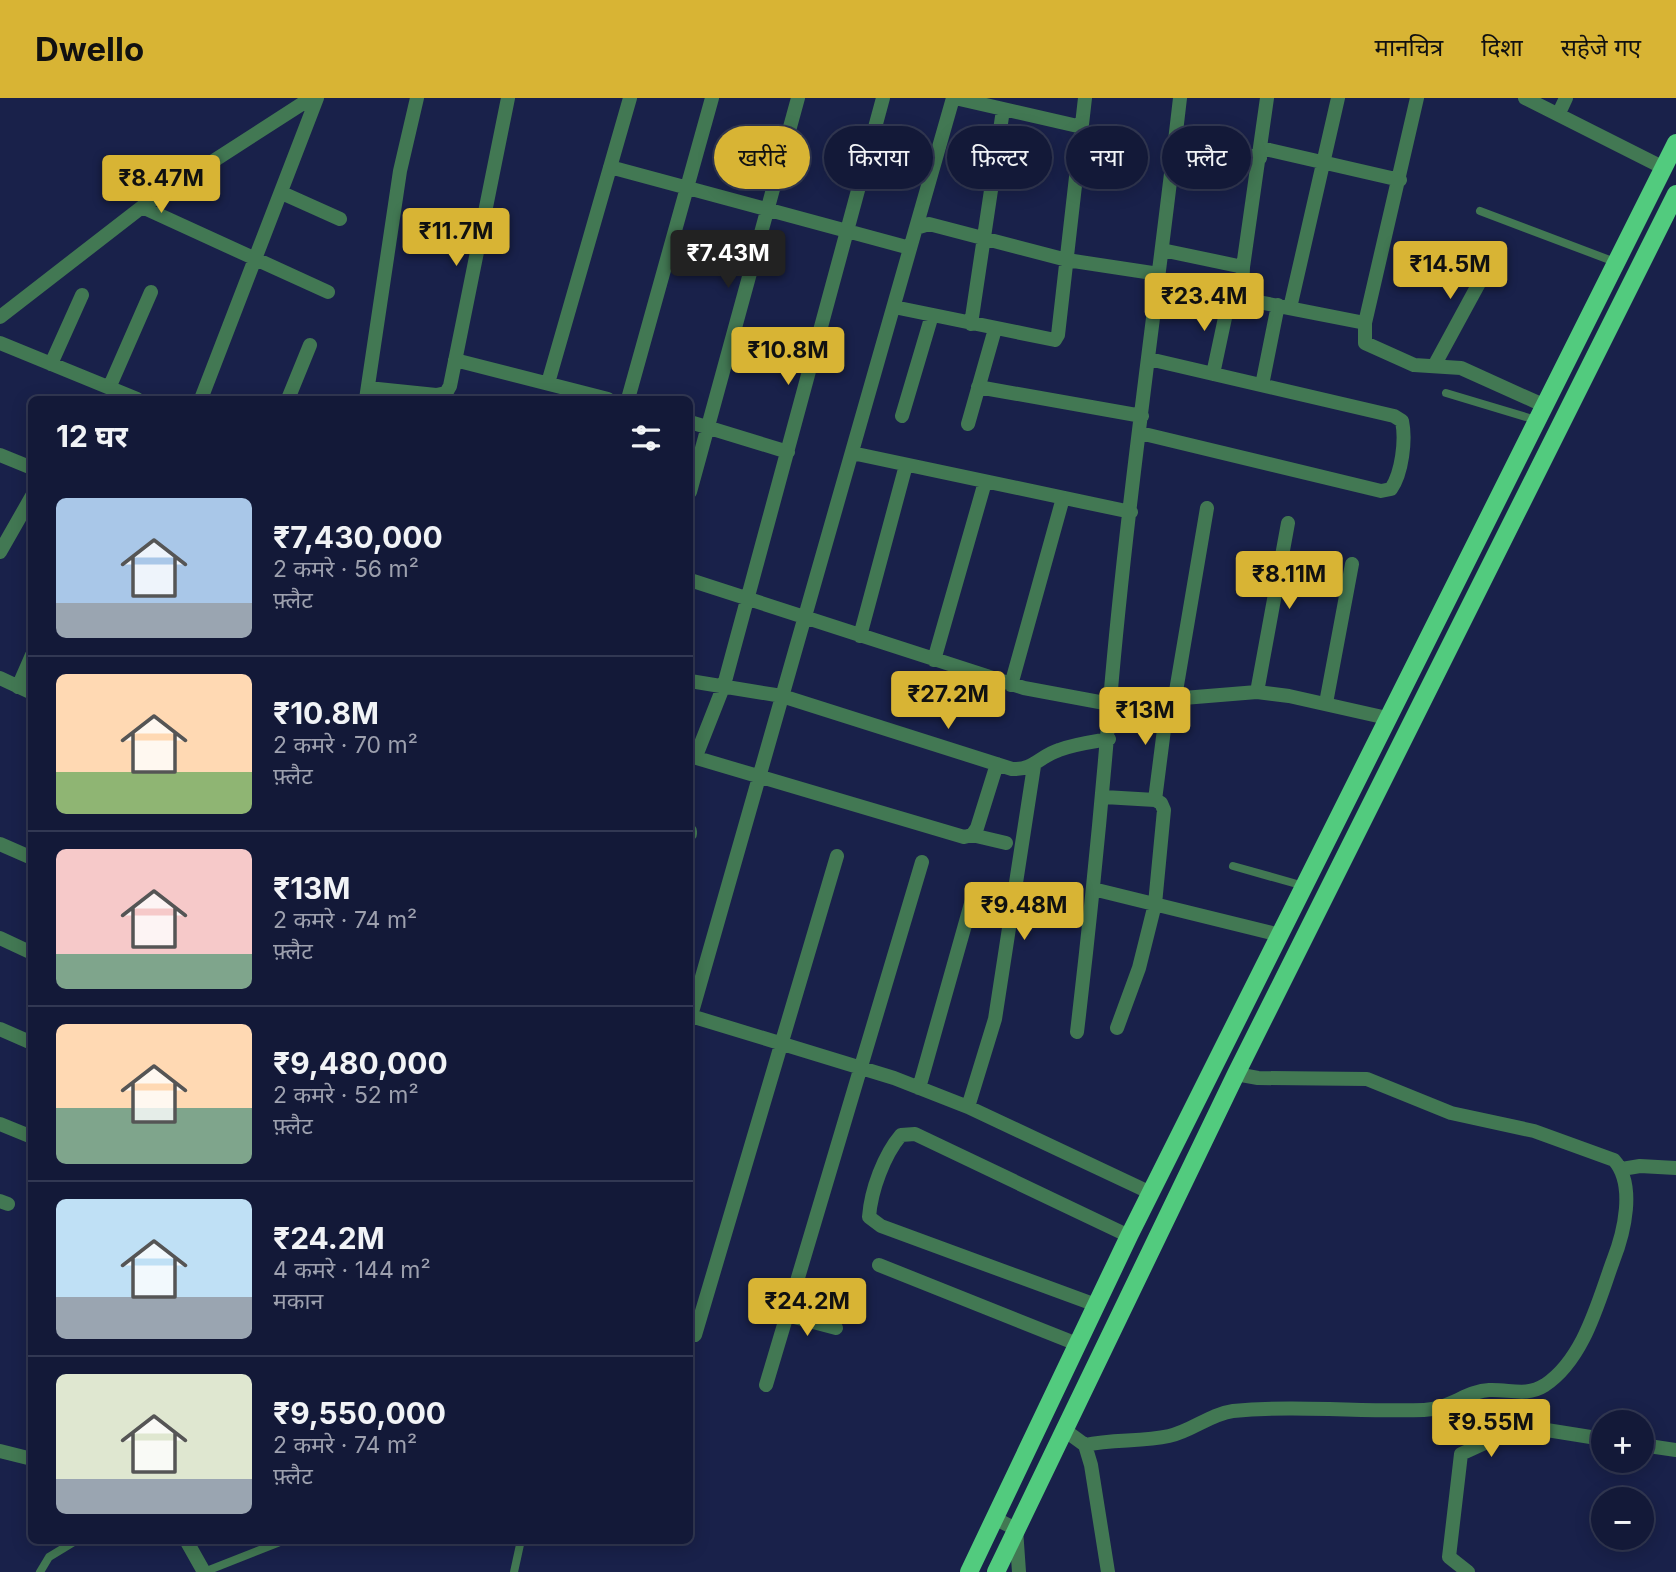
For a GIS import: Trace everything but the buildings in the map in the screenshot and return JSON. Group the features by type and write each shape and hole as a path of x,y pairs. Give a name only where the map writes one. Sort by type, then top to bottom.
{"main road":[{"path":"968,1572 1129,1236 1676,143"},
{"path":"996,1572 1237,1074 1676,194"}],"street":[{"path":"0,317 142,207 311,98"},
{"path":"202,396 317,98"},
{"path":"417,98 398,183 367,393 436,396 446,393 508,98"},
{"path":"548,383 630,98"},
{"path":"629,396 712,98"},
{"path":"693,481 798,98"},
{"path":"883,98 724,685 693,756 707,763 759,775 964,837 972,835 1006,844"},
{"path":"693,1007 954,98 1077,126"},
{"path":"1082,126 1085,98"},
{"path":"1177,126 1180,98"},
{"path":"1267,98 1243,267 1242,296 1365,323"},
{"path":"1262,385 1324,163 1338,98"},
{"path":"1416,98 1400,180 1365,323 1365,343 1373,349 1414,365 1461,368 1539,413"},
{"path":"1525,98 1664,168"},
{"path":"1559,113 1566,98"},
{"path":"971,324 1003,110"},
{"path":"1251,152 1324,163 1400,180"},
{"path":"610,167 910,248"},
{"path":"894,307 1055,340 1058,335 1075,189"},
{"path":"1077,1032 1104,797 1110,704 1131,512 1169,189"},
{"path":"282,193 340,219"},
{"path":"142,207 328,292"},
{"path":"916,228 929,224 1067,260 1159,274"},
{"path":"1162,250 1243,267"},
{"path":"1434,366 1496,252"},
{"path":"109,388 151,292"},
{"path":"51,364 82,295"},
{"path":"1213,374 1229,299"},
{"path":"902,416 932,315"},
{"path":"968,424 995,329"},
{"path":"0,344 129,396"},
{"path":"289,396 310,345"},
{"path":"1140,433 1381,491 1391,489 1397,481 1404,430 1402,421 1394,416 1149,359"},
{"path":"455,360 597,396"},
{"path":"978,387 1142,416"},
{"path":"693,423 788,452"},
{"path":"852,453 1131,512"},
{"path":"0,455 28,466"},
{"path":"860,636 906,465"},
{"path":"934,660 985,482"},
{"path":"1011,685 1063,498"},
{"path":"0,552 28,503"},
{"path":"1155,800 1207,508"},
{"path":"1257,692 1287,523"},
{"path":"1326,703 1352,564"},
{"path":"693,581 1011,685 1110,704 1257,692 1326,703 1387,718"},
{"path":"0,678 25,690"},
{"path":"693,681 782,696 997,764 1025,769 1055,751 1109,739"},
{"path":"972,835 997,764"},
{"path":"968,1107 995,1020 1034,766"},
{"path":"1104,797 1155,800 1161,803 1164,810 1155,904 1139,968 1117,1028"},
{"path":"0,844 28,856"},
{"path":"695,1335 837,856"},
{"path":"766,1385 922,862"},
{"path":"1093,889 1280,935"},
{"path":"919,1088 974,893"},
{"path":"0,938 28,951"},
{"path":"693,1019 862,1067 919,1088 968,1107 1151,1192"},
{"path":"0,1029 28,1041"},
{"path":"1085,1445 1171,1436 1228,1412 1311,1408 1425,1410 1445,1407 1488,1390 1523,1393 1543,1386 1575,1353 1612,1265 1625,1207 1622,1169 1614,1160 1566,1140 1451,1113 1367,1079 1265,1079 1237,1074"},
{"path":"0,1124 28,1135"},
{"path":"1096,1305 881,1226 869,1216 870,1201 892,1146 901,1135 915,1134 1129,1236"},
{"path":"1622,1169 1640,1166 1676,1168"},
{"path":"879,1265 1077,1344"},
{"path":"787,1315 836,1328"},
{"path":"1468,1572 1449,1557 1461,1454 1522,1426 1591,1437"},
{"path":"1063,1429 1085,1445 1091,1465 1108,1572"},
{"path":"1654,1447 1676,1450"},
{"path":"0,1451 28,1458"},
{"path":"994,1518 1016,1529 1019,1572"},
{"path":"188,1544 204,1572"}],"lane":[{"path":"1479,211 1615,262"},
{"path":"1446,393 1539,413"},
{"path":"1233,866 1304,886"},
{"path":"40,1572 49,1557 70,1544"},
{"path":"204,1572 275,1544"},
{"path":"514,1572 520,1544"}]}
